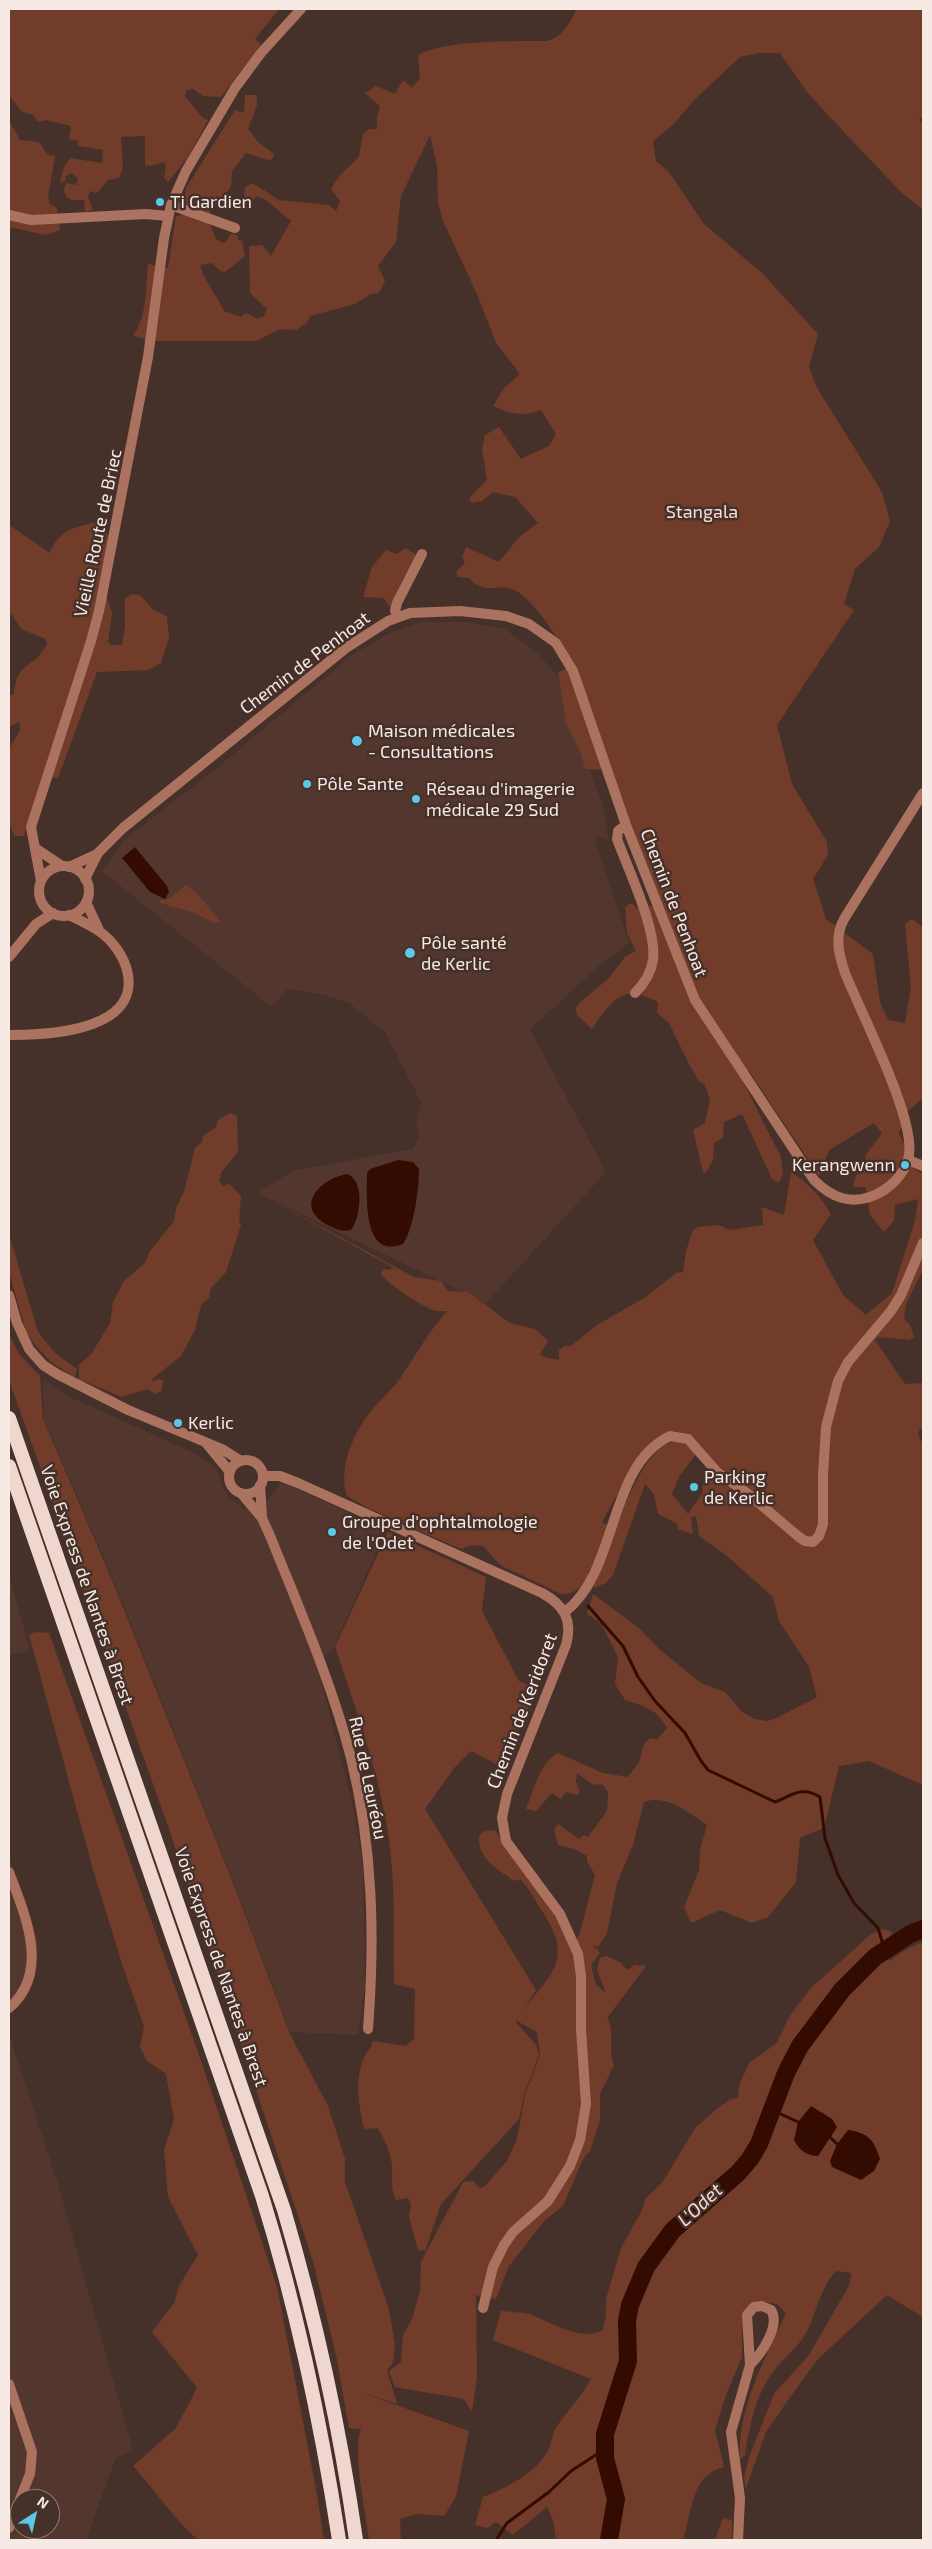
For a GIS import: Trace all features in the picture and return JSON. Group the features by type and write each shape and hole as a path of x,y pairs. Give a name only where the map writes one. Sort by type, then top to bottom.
{"highway":[{"name":"Voie Express de Nantes à Brest","path":"9,1418 284,2210 306,2286 325,2365 340,2441 356,2540"},
{"name":"Voie Express de Nantes à Brest","path":"9,1466 262,2196 294,2304 307,2359 339,2540"}],"street":[{"name":"Vieille Route de Briec","path":"41,881 35,848 30,836 31,827 91,641 120,513 148,357 171,205 186,171 235,88 261,53 301,9"},
{"path":"171,205 235,228"},
{"path":"9,215 31,220 146,214 168,216"},
{"path":"398,616 395,611 397,603 422,554"},
{"name":"Chemin de Penhoat","path":"85,879 98,853 134,818 333,659 372,631 398,616 446,611 488,613 529,624 550,637 562,651 573,671 626,825 695,1000 814,1180 827,1192 837,1197 849,1200 864,1198 877,1194 890,1186 900,1176 908,1160"},
{"path":"923,793 842,922 838,940 845,972 904,1116 910,1143 908,1160 923,1166"},
{"path":"626,825 618,831 617,839 648,924 653,952 648,976 634,993"},
{"path":"9,1035 59,1031 86,1025 108,1017 120,1007 129,990 129,971 119,953 100,932 86,902 88,886 85,879 76,869 66,866 35,848"},
{"name":"Chemin de Penhoat","path":"66,866 98,853"},
{"path":"36,924 41,899 41,881 49,871 66,866"},
{"path":"41,899 53,913"},
{"path":"69,915 79,910 86,902"},
{"path":"9,957 36,924 53,913 69,915 100,932"},
{"path":"565,1612 588,1589 624,1495 637,1469 653,1447 670,1436 688,1438 717,1472 747,1493 805,1542 813,1542 820,1536 824,1524 823,1475 826,1427 838,1381 848,1362 891,1311 901,1295 923,1243"},
{"path":"9,1295 23,1338 44,1364 96,1395 206,1444 222,1449 241,1460 256,1463 262,1480 252,1493 241,1493 230,1483 230,1472 234,1465 241,1460"},
{"path":"206,1444 230,1472"},
{"name":"Chemin de Keridoret","path":"262,1480 286,1478 542,1593 556,1602 565,1612 570,1626 566,1645 502,1811 502,1827 506,1841 534,1877 568,1928 580,1962 586,2104 584,2124 574,2159 560,2184 548,2200 513,2232 499,2253 488,2282 483,2308"},
{"name":"Rue de Leuréou","path":"262,1480 262,1518"},
{"name":"Rue de Leuréou","path":"241,1493 262,1518 323,1668 344,1734 358,1790 368,1853 372,1908 373,1954 368,2028"},
{"path":"9,1872 31,1940 33,1953 29,1978 20,1996 9,2008"},
{"path":"738,2540 740,2498 731,2432 750,2366 747,2315 754,2307 762,2306 771,2310 774,2322 758,2358 750,2366"},
{"path":"9,2384 32,2452 30,2474 24,2489"}],"shaded area":[{"name":"Pôle santé de Kerlic","path":"421,622 464,622 504,629 537,652 558,677 603,807 609,841 597,836 594,839 629,943 602,963 530,1029 606,1172 486,1303 258,1193 292,1171 413,1149 419,1135 416,1123 421,1102 385,1032 348,1002 324,995 287,989 272,1007 102,871 127,837 210,774 352,655 390,633"},
{"path":"135,847 167,886 169,892 165,899 150,892 122,858"},
{"path":"398,1160 413,1162 419,1169 418,1187 413,1219 407,1237 403,1244 390,1246 380,1243 374,1235 370,1223 367,1173 370,1169"},
{"path":"347,1174 357,1183 360,1199 357,1217 351,1230 343,1231 320,1220 311,1204 313,1196 326,1182"},
{"path":"43,1379 72,1398 196,1454 216,1468 229,1498 243,1508 269,1499 282,1482 386,1530 332,1651 316,1662 354,1810 363,1868 365,1985 358,2035 290,2032 233,1880 116,1586 44,1419"},
{"path":"9,1575 30,1651 9,1655"},
{"path":"9,1857 37,1938 39,1950 34,1978 28,1992 9,2013"},
{"path":"9,2035 58,2184 133,2451 115,2459 86,2540 9,2540"},
{"path":"811,2106 832,2119 837,2127 818,2156 804,2152 794,2140 798,2122"},
{"path":"848,2130 861,2133 870,2138 880,2159 874,2171 861,2180 832,2167 830,2161 837,2144"}],"green space":[{"path":"9,9 279,9 255,39 261,45 221,97 203,96 193,89 186,91 185,96 203,118 208,120 188,157 168,182 164,178 166,166 164,162 151,166 145,165 145,136 121,137 123,169 119,178 108,180 97,193 90,191 88,197 93,210 85,212 84,200 72,200 66,197 64,189 66,183 76,185 78,178 71,173 66,176 65,181 60,183 64,167 70,158 102,163 103,150 78,146 78,141 69,139 71,126 46,120 38,122 33,115 21,111 9,95"},
{"name":"Stangala","path":"577,9 923,9 923,117 919,119 923,125 923,210 901,192 807,92 780,53 759,53 740,57 693,101 673,125 653,141 656,161 669,172 704,224 762,273 818,334 809,367 817,388 882,492 890,521 879,547 855,569 844,604 854,610 777,725 792,784 827,842 828,855 813,879 826,919 873,954 880,1002 888,1020 905,1023 911,987 905,924 912,919 923,927 923,1098 909,1110 899,1133 905,1146 904,1163 923,1174 923,1270 906,1304 904,1319 910,1325 914,1337 909,1340 878,1337 875,1340 905,1384 923,1383 923,1429 920,1429 918,1434 923,1445 923,1785 869,1761 839,1766 824,1828 800,1838 796,1882 768,1917 752,1923 720,1910 691,1923 684,1907 699,1870 700,1850 707,1825 669,1802 653,1800 644,1802 633,1845 617,1883 607,1933 598,1947 592,1944 600,1953 591,1965 596,1985 606,1993 597,1970 600,1958 606,1956 620,1962 627,1970 635,1965 646,1966 607,2018 611,2029 611,2052 614,2065 600,2094 600,2120 590,2151 584,2157 563,2206 545,2220 509,2266 496,2299 476,2295 477,2377 472,2412 464,2399 395,2387 389,2371 401,2362 403,2335 412,2319 420,2291 421,2262 463,2182 473,2181 479,2188 485,2186 507,2161 517,2139 525,2095 540,2055 537,2032 517,2021 553,1971 557,1959 558,1947 554,1932 530,1891 520,1879 515,1881 489,1862 481,1849 479,1842 480,1834 487,1830 496,1831 505,1848 536,1886 573,1943 579,1936 595,1875 587,1861 587,1856 574,1849 558,1845 554,1830 558,1824 579,1839 584,1835 588,1837 607,1811 608,1792 603,1785 592,1784 577,1773 576,1782 580,1792 578,1795 566,1792 561,1799 552,1793 536,1811 526,1809 538,1778 546,1763 558,1753 603,1773 628,1777 639,1762 644,1744 650,1738 657,1740 667,1728 654,1712 644,1706 625,1700 615,1684 618,1657 601,1623 587,1614 593,1594 639,1628 659,1649 701,1683 725,1692 741,1711 754,1719 767,1721 777,1718 817,1697 809,1667 779,1621 773,1597 727,1556 699,1536 696,1516 691,1518 693,1534 678,1529 676,1523 658,1514 654,1494 645,1484 613,1575 606,1583 593,1588 599,1570 594,1563 588,1573 589,1577 580,1587 574,1592 561,1594 500,1565 483,1546 472,1545 461,1549 370,1509 347,1496 344,1474 346,1462 358,1430 371,1411 398,1381 428,1335 447,1311 430,1309 406,1295 381,1274 383,1269 394,1268 258,1193 414,1277 441,1281 448,1291 468,1292 510,1323 535,1329 548,1341 540,1354 544,1357 559,1360 559,1350 564,1346 571,1346 597,1325 646,1297 676,1273 683,1272 686,1251 693,1230 698,1227 719,1225 729,1230 763,1225 762,1207 784,1215 791,1172 814,1191 831,1214 813,1240 843,1295 866,1315 892,1293 915,1221 918,1199 895,1205 894,1221 884,1232 870,1215 866,1187 853,1187 856,1175 868,1171 865,1156 882,1133 874,1123 829,1150 819,1176 749,1071 739,1074 781,1157 783,1174 779,1183 772,1179 742,1114 724,1122 723,1138 714,1143 713,1159 706,1173 703,1172 693,1130 705,1123 710,1100 705,1085 699,1081 689,1064 669,1023 657,1013 658,1002 632,993 622,996 607,1008 592,1029 577,1015 576,1008 579,1003 608,979 625,957 636,951 627,933 625,907 631,903 639,910 653,905 633,831 612,770 585,769 581,753 566,723 558,672 573,667 562,647 538,611 520,593 506,588 485,588 474,583 469,578 457,577 457,571 465,563 462,557 466,547 499,562 519,537 538,523 515,497 493,492 482,501 472,503 469,498 487,480 482,449 485,435 499,427 521,459 549,446 556,434 541,410 517,414 493,406 504,388 520,374 496,343 477,294 443,221 438,202 437,166 430,135 401,196 396,242 378,266 385,281 379,293 371,294 355,304 310,316 307,323 296,330 280,329 256,341 149,341 133,335 138,328 143,311 148,264 168,268 176,216 182,215 186,188 235,110 244,113 245,95 257,95 257,105 248,129 258,142 274,154 271,161 246,153 232,171 231,186 225,196 211,209 208,220 216,239 223,243 227,241 230,234 237,235 238,240 242,241 245,256 225,272 220,271 212,263 200,265 224,311 241,317 246,313 257,319 264,316 267,309 250,293 249,246 262,245 271,256 291,221 266,200 257,196 250,203 244,200 245,187 253,183 279,200 329,205 336,211 340,201 331,189 340,175 359,157 363,133 370,129 377,129 380,106 365,93 376,86 395,94 403,80 412,88 420,78 418,55 430,50 445,46 480,42 547,41 553,39 562,32","holes":["674,1431 689,1434 708,1466 706,1474 708,1480 703,1484 702,1494 688,1514 672,1494 679,1477 696,1454 683,1443 670,1443 657,1451 646,1465 627,1500 616,1528 602,1523 623,1486 654,1444 665,1435"]},
{"path":"9,120 20,140 39,142 48,155 55,156 48,197 50,204 57,208 60,230 46,235 9,227"},
{"path":"94,523 103,526 109,538 102,584 112,613 108,642 111,645 122,645 125,626 125,599 131,594 140,595 153,610 167,616 169,638 161,663 148,670 97,672 58,778 42,777 24,836 14,836 9,822 9,749 20,730 20,722 9,727 9,696 14,694 16,680 20,672 38,657 47,645 46,639 21,629 12,615 9,614 9,525 50,553 62,535 79,526"},
{"path":"406,548 418,556 391,609 384,598 363,597 372,567 386,550 396,554"},
{"path":"186,885 196,892 220,921 215,923 192,912 160,903 160,900 167,900"},
{"path":"230,1113 237,1116 238,1152 222,1171 219,1181 222,1186 229,1184 241,1196 239,1221 241,1225 226,1272 211,1288 209,1298 201,1305 195,1330 181,1356 152,1379 153,1382 157,1379 164,1380 161,1391 155,1394 147,1389 122,1397 79,1379 79,1365 92,1353 110,1323 113,1302 124,1281 145,1263 150,1251 174,1221 176,1208 184,1192 195,1148 202,1142 203,1136 216,1127 218,1120"},
{"path":"9,1234 38,1332 55,1353 77,1369 75,1377 51,1362 35,1345 26,1331 9,1272"},
{"path":"9,1334 19,1354 40,1376 43,1419 115,1587 232,1880 290,2034 328,2106 345,2159 345,2182 389,2309 395,2345 393,2363 387,2370 397,2404 357,2391 469,2431 456,2497 444,2516 416,2514 400,2519 401,2540 369,2540 359,2468 358,2453 361,2429 349,2428 336,2355 313,2261 168,1826 9,1380"},
{"path":"388,1532 486,1577 482,1611 519,1681 537,1689 502,1767 471,1751 455,1767 425,1809 536,1990 516,2022 536,2045 539,2055 524,2095 519,2119 441,2204 425,2251 418,2250 409,2216 411,2204 408,2198 396,2200 394,2195 391,2160 385,2141 378,2128 364,2129 358,2094 361,2067 373,2041 406,2046 414,2039 415,1989 394,1984 393,1883 385,1813 371,1756 335,1647"},
{"path":"35,1632 49,1633 198,2052 277,2287 324,2540 198,2540 180,2523 133,2466 176,2428 197,2388 152,2332 174,2303 180,2284 198,2255 168,2197 164,2150 174,2119 166,2074 147,2061 140,2047 144,2026 123,1967 94,1873 29,1635"},
{"path":"883,1929 892,1932 885,1957 890,1961 905,1950 923,1942 923,2317 887,2295 817,2360 766,2432 746,2488 744,2478 749,2457 774,2394 809,2355 850,2284 851,2273 836,2271 822,2293 806,2333 776,2368 763,2388 749,2431 745,2455 740,2460 740,2441 748,2403 761,2366 786,2313 777,2304 762,2301 746,2312 742,2325 742,2357 726,2395 715,2430 724,2467 713,2471 699,2486 694,2496 683,2540 556,2540 553,2520 547,2507 513,2535 496,2522 487,2528 475,2525 483,2497 519,2479 536,2467 548,2451 557,2426 591,2379 493,2340 501,2311 529,2314 566,2330 586,2334 603,2330 606,2315 606,2299 621,2248 642,2210 646,2198 662,2183 696,2127 731,2099 738,2098 739,2086 749,2063 777,2043 789,2017 810,1989 870,1935","holes":["822,2112 836,2128 818,2156"]},
{"path":"723,2518 732,2520 732,2540 715,2540"}],"waterway":[{"path":"588,1606 623,1646 638,1677 655,1701 685,1733 708,1770 775,1802 802,1792 808,1792 820,1797 825,1838 838,1875 854,1903 878,1928 885,1951"},
{"name":"L'Odet","path":"609,2540 616,2499 605,2458 605,2434 628,2361 627,2321 630,2305 646,2267 673,2230 738,2173 750,2159 759,2144 786,2073 800,2046 842,1990 875,1957 910,1934 923,1929"},
{"path":"772,2110 798,2122"},
{"path":"830,2137 837,2144"},
{"path":"496,2540 507,2523 549,2492 571,2471 605,2449"}],"place":[{"name":"Ti Gardien","path":"160,202"},
{"name":"Maison médicales - Consultations","path":"357,741"},
{"name":"Pôle Sante","path":"307,784"},
{"name":"Réseau d'imagerie médicale 29 Sud","path":"416,799"},
{"name":"Pôle santé de Kerlic","path":"410,953"},
{"name":"Kerangwenn","path":"905,1165"},
{"name":"Kerlic","path":"178,1423"},
{"name":"Parking de Kerlic","path":"694,1487"},
{"name":"Groupe d'ophtalmologie de l'Odet","path":"332,1532"}]}
